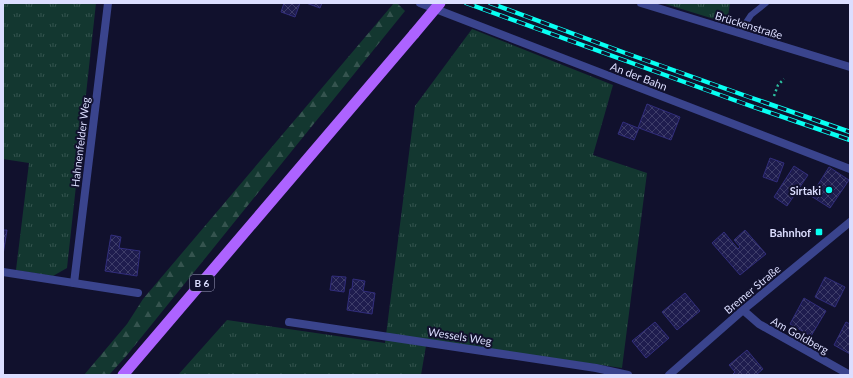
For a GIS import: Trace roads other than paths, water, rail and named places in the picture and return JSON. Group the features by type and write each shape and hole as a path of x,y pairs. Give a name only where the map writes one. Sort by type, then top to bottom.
{"main road":[{"name":"B 6","path":"123,375 440,3"}],"street":[{"name":"Hahnenfelder Weg","path":"74,283 108,3"},
{"name":"An der Bahn","path":"420,3 850,168"},
{"name":"Brückenstraße","path":"641,3 850,67"},
{"name":"Bremer Straße","path":"669,375 743,310 850,222"},
{"path":"3,272 138,293"},
{"name":"Am Goldberg","path":"743,310 759,324 850,375"},
{"name":"Wessels Weg","path":"289,322 596,368 628,375"}],"lane":[{"path":"739,33 751,15 766,3"}],"railway":[{"path":"466,3 745,104 850,140"},
{"path":"490,3 628,54 850,132"}],"place":[{"name":"Sirtaki","path":"829,190"},
{"name":"Bahnhof","path":"819,232"}]}
